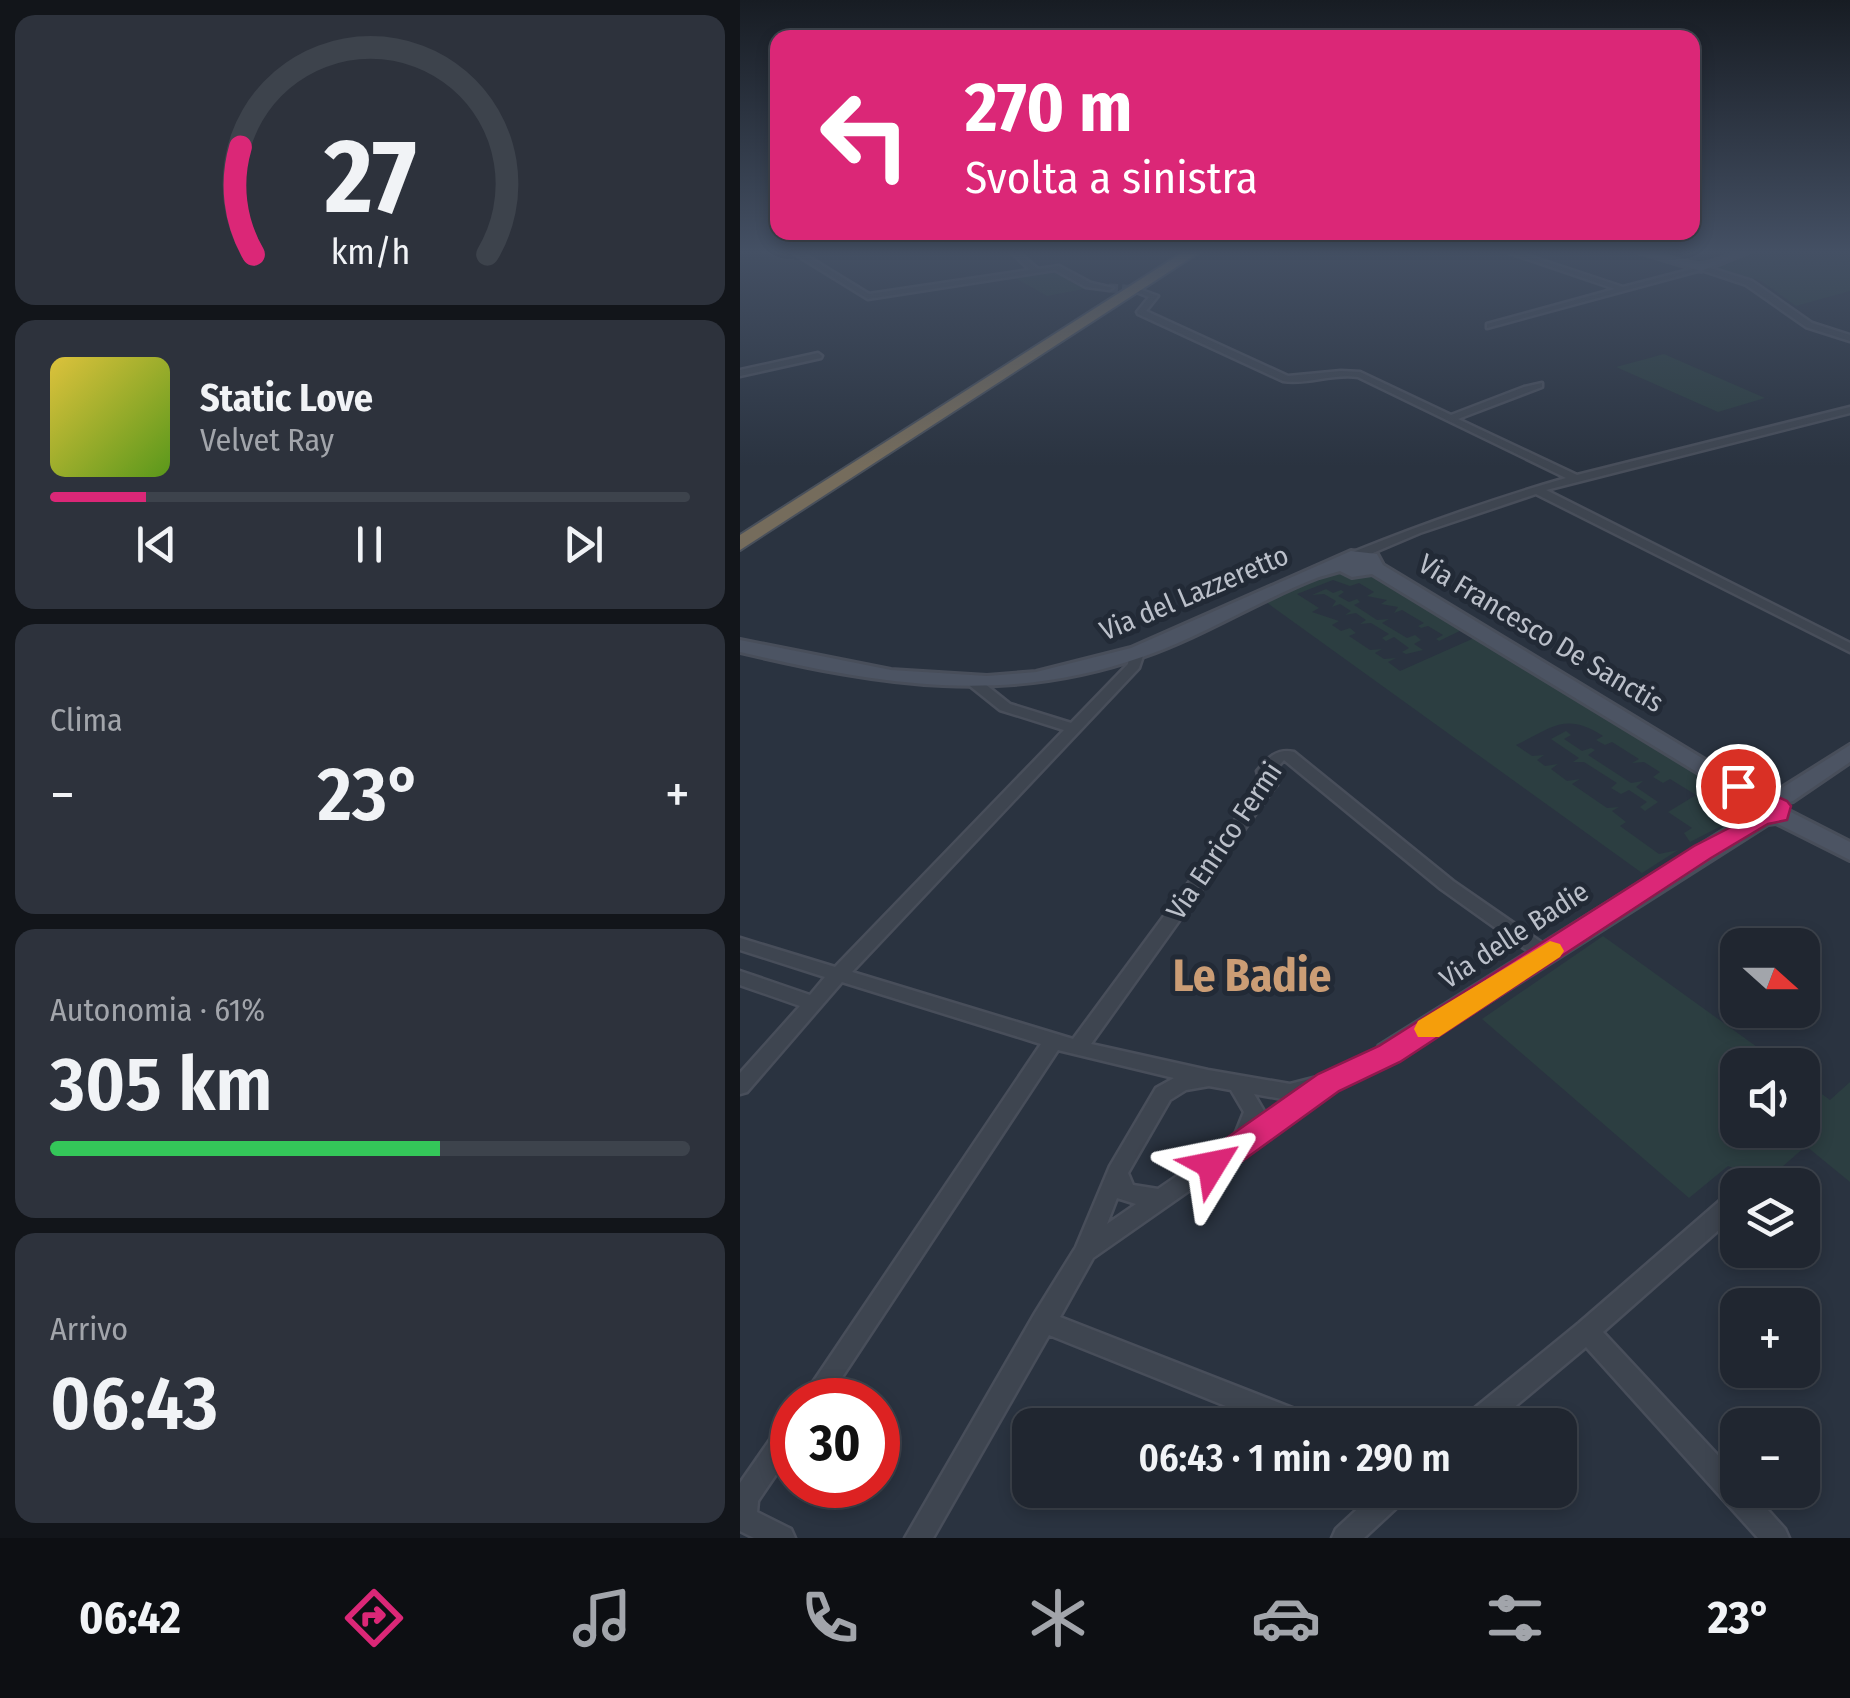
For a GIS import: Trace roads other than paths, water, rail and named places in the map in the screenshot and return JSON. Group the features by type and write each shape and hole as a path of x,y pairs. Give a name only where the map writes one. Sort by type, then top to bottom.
{"highway":[{"path":"740,526 1062,323"},
{"path":"740,544 1083,323"}],"street":[{"path":"1164,323 1286,379 1355,374 1576,480"},
{"path":"1490,326 1502,323"},
{"path":"1806,323 1850,338"},
{"path":"740,373 818,356"},
{"path":"1450,418 1490,405 1497,396 1540,385"},
{"name":"Via del Lazzeretto","path":"740,646 887,680 974,683 1059,674 1137,653 1256,593 1316,571 1366,563 1447,517 1850,410"},
{"path":"1539,491 1850,648"},
{"name":"Via Francesco De Sanctis","path":"1366,563 1715,774 1758,809"},
{"path":"740,1086 838,974 1134,665 1137,653"},
{"path":"974,683 1005,707 1072,728"},
{"name":"Via delle Badie","path":"740,944 1053,1042 1238,1086 1290,1092 1328,1082 1389,1054 1850,752"},
{"name":"Via Enrico Fermi","path":"1076,1048 1269,785 1265,772 1280,756 1289,756 1326,783 1448,884 1545,954"},
{"path":"1758,809 1850,852"},
{"path":"740,978 813,1003"},
{"path":"828,1378 1053,1042"},
{"path":"1154,1063 1165,1072 1163,1094"},
{"path":"1163,1094 1181,1083 1210,1078"},
{"name":"Via delle Badie","path":"1085,1252 1328,1082"},
{"path":"1236,1148 1252,1123 1254,1111 1238,1086"},
{"name":"Via delle Badie","path":"918,1538 1085,1252 1117,1172 1163,1094"},
{"path":"1117,1172 1126,1193 1159,1200"},
{"path":"1495,1408 1720,1216"},
{"path":"1044,1322 1261,1408"},
{"path":"1588,1331 1776,1538"},
{"path":"770,1462 746,1497 743,1519 782,1538"},
{"path":"1345,1538 1378,1508"}],"district":[{"name":"Le Badie","path":"1252,976"}]}
